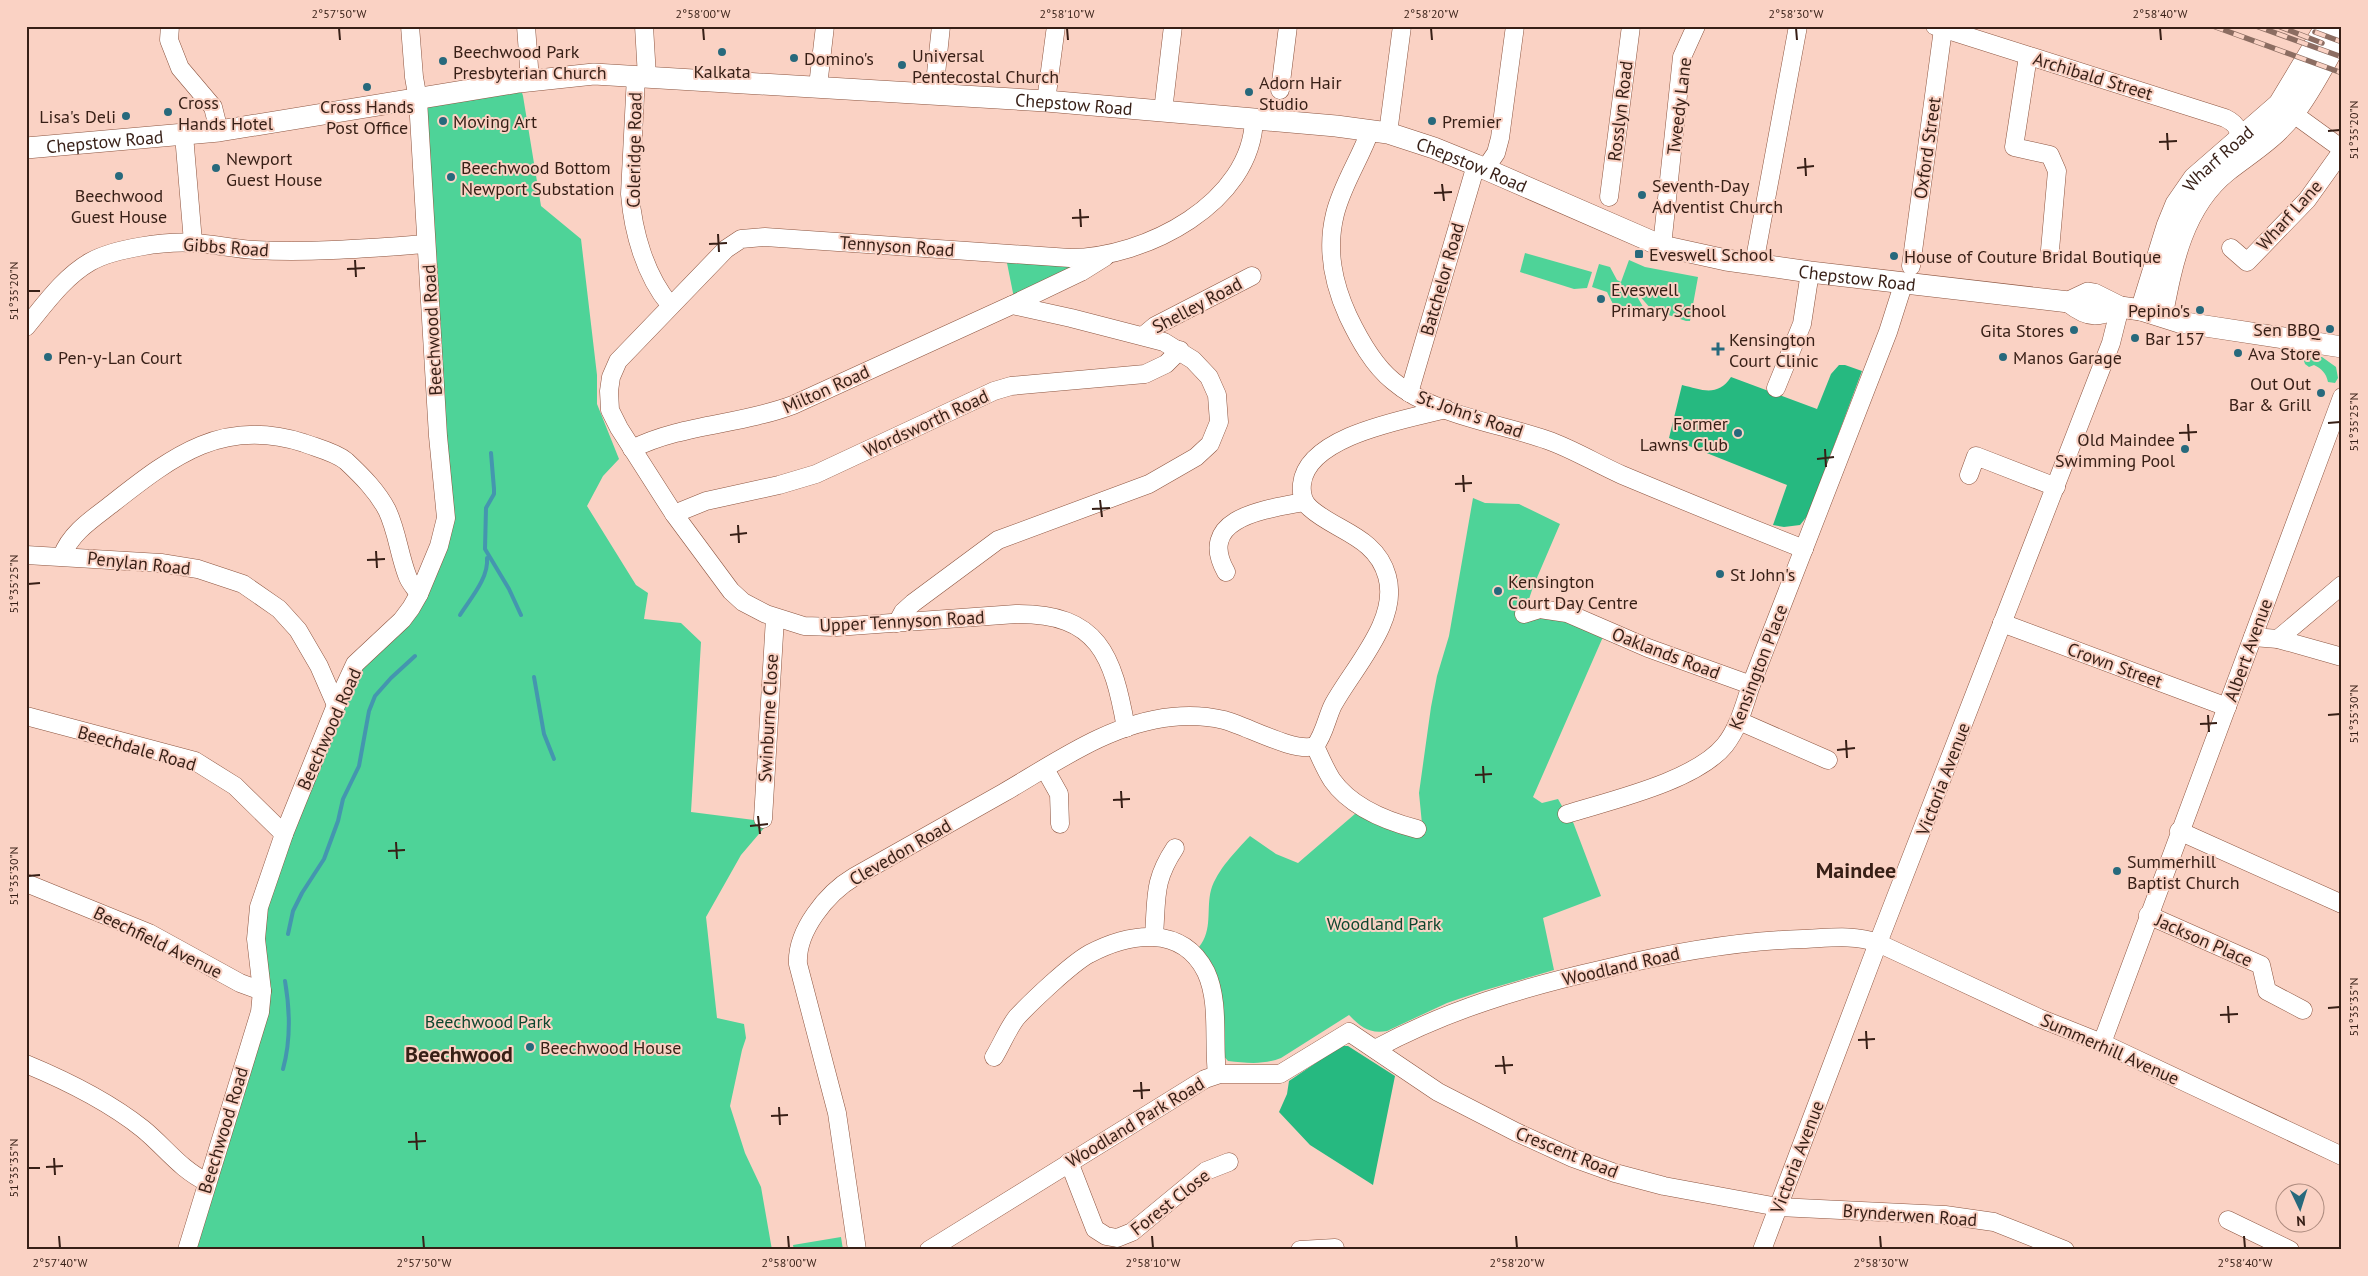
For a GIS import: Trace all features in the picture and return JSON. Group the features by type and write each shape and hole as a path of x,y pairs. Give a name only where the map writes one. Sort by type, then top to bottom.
{"main road":[{"name":"Wharf Road","path":"2162,316 2169,279 2182,235 2197,202 2209,186 2275,135 2326,26"},
{"name":"Wharf Road","path":"2141,310 2167,226 2176,204 2194,178 2239,138 2286,109 2342,33"},
{"name":"Chepstow Road","path":"26,148 219,131 418,100 530,80 594,74 1046,101 1379,132 1434,148 1662,246 1754,264 1810,272 1907,276 2069,302 2088,293 2120,306 2141,310 2179,322 2342,347"}],"street":[{"path":"170,26 169,40 180,68 213,106 219,131"},
{"name":"Beechwood Road","path":"187,1250 258,1019 262,990 256,939 259,907 284,834 336,705 355,664 402,620 419,594 439,546 446,518 438,436 418,100 414,77 410,26"},
{"path":"526,26 530,80"},
{"name":"Coleridge Road","path":"644,26 642,76 630,194 631,207 647,265 657,286 670,305"},
{"path":"818,86 825,26"},
{"path":"934,93 941,26"},
{"path":"1046,101 1056,26"},
{"path":"1162,111 1173,26"},
{"path":"1280,90 1288,26"},
{"name":"St. John's Road","path":"1402,26 1379,132 1335,212 1331,240 1332,271 1343,305 1373,359 1393,382 1409,393 1446,409 1549,441 1619,473 1804,549"},
{"name":"Batchelor Road","path":"1409,393 1480,167 1496,153 1504,113 1515,26"},
{"name":"Rosslyn Road","path":"1609,197 1631,26"},
{"name":"Tweedy Lane","path":"1662,246 1682,57 1696,26"},
{"path":"1754,264 1798,26"},
{"name":"Archibald Street","path":"1939,28 2226,118 2235,123 2239,129 2239,138"},
{"name":"Oxford Street","path":"1907,276 1939,28"},
{"path":"2028,56 2014,147 2050,155 2057,171 2050,250"},
{"path":"2286,109 2342,150"},
{"name":"Tennyson Road","path":"632,449 610,410 611,376 618,361 726,249 741,240 751,237 1070,258 1107,256 1156,238 1193,217 1217,198 1229,186 1247,157 1252,139 1254,119"},
{"path":"184,135 193,242"},
{"path":"2235,165 2239,138"},
{"name":"Wharf Lane","path":"2231,248 2247,262 2307,200 2342,150"},
{"name":"Gibbs Road","path":"26,327 64,282 91,261 120,252 150,246 193,242 254,250 330,250 426,244"},
{"name":"Milton Road","path":"632,449 661,436 793,406 1082,272 1107,256"},
{"path":"1776,388 1802,324 1810,272"},
{"name":"Shelley Road","path":"1143,336 1155,326 1252,276"},
{"name":"Kensington Place","path":"1567,814 1648,789 1700,766 1724,746 1739,721 1751,685 1888,332 1907,276"},
{"path":"897,623 902,612 912,603 998,540 1149,484 1179,469 1204,451 1217,429 1219,413 1217,395 1203,369 1180,350 1143,336 1012,305"},
{"name":"Victoria Avenue","path":"1762,1250 1878,943 2111,343 2120,306"},
{"name":"Wordsworth Road","path":"674,514 695,504 788,483 816,474 994,391 1011,386 1145,374 1166,364 1180,350"},
{"name":"Albert Avenue","path":"2102,1043 2179,831 2342,398"},
{"path":"1417,829 1382,817 1346,794 1332,780 1314,746 1334,702 1382,623 1390,593 1387,574 1374,553 1357,537 1314,512 1304,502 1302,491 1303,477 1312,462 1328,448 1366,430 1446,409"},
{"path":"62,556 66,546 77,532 146,478 174,459 214,439 240,434 264,434 292,439 318,448 343,459 362,476 388,512 407,577 419,594"},
{"name":"Upper Tennyson Road","path":"632,449 674,514 731,591 750,606 775,618 794,624 820,627 1029,614 1048,615 1071,623 1091,636 1110,663 1117,681 1126,728"},
{"path":"1969,475 1976,456 2056,487"},
{"path":"1226,572 1218,550 1220,538 1227,528 1234,522 1251,514 1304,502"},
{"name":"Penylan Road","path":"26,555 161,563 198,569 243,584 278,609 293,623 319,666 336,705"},
{"path":"2278,639 2342,585"},
{"name":"Oaklands Road","path":"1524,614 1540,609 1567,613 1648,648 1751,685"},
{"name":"Swinburne Close","path":"763,819 775,618"},
{"name":"Crown Street","path":"2002,623 2227,707"},
{"path":"2253,637 2278,639 2342,657"},
{"name":"Beechdale Road","path":"26,716 195,761 235,786 284,834"},
{"name":"Clevedon Road","path":"856,1250 837,1113 798,970 798,953 801,941 822,907 845,883 1045,769 1126,728 1157,719 1198,716 1234,723 1295,746 1307,748 1314,746"},
{"path":"1739,721 1828,760"},
{"path":"1045,769 1059,794 1060,824"},
{"path":"2179,831 2342,904"},
{"path":"1154,935 1158,879 1163,866 1174,848"},
{"name":"Beechfield Avenue","path":"26,883 149,933 240,983 262,990"},
{"name":"Jackson Place","path":"2148,915 2261,965 2267,991 2303,1010"},
{"path":"994,1056 1017,1018 1082,959 1111,946 1138,937 1154,935 1169,939 1187,949 1198,959 1205,971 1213,998 1217,1074"},
{"name":"Woodland Road","path":"1375,1049 1439,1018 1485,1000 1577,975 1650,958 1752,941 1854,938 1878,943"},
{"name":"Summerhill Avenue","path":"1878,943 2039,1018 2102,1043 2342,1156"},
{"name":"Woodland Park Road","path":"929,1250 1200,1081 1217,1074 1274,1075 1283,1073 1347,1032 1353,1033 1375,1049"},
{"name":"Crescent Road","path":"1375,1049 1438,1092 1505,1127 1573,1158 1608,1171 1661,1185 1778,1207"},
{"path":"26,1064 86,1092 119,1112 143,1130 194,1176 207,1182"},
{"name":"Forest Close","path":"1069,1162 1095,1229 1106,1236 1117,1238 1132,1232 1206,1171 1229,1162"},
{"name":"Brynderwen Road","path":"1778,1207 1945,1215 1994,1222 2065,1250"},
{"path":"2228,1220 2290,1250"},
{"path":"1300,1250 1335,1248"}],"green space":[{"name":"Beechwood Park","path":"519,82 541,206 581,239 597,375 597,404 619,459 603,476 587,506 636,585 648,593 644,619 681,623 701,642 691,812 769,822 741,855 706,917 717,1018 744,1024 746,1038 730,1106 745,1153 761,1187 772,1250 187,1250 253,1033 259,907 355,664 402,620 439,546 418,100"},
{"path":"1005,253 1089,258 1015,303"},
{"path":"1525,253 1592,272 1587,288 1574,289 1520,272"},
{"path":"1629,260 1645,267 1698,277 1690,321 1651,309 1631,286 1646,314 1614,306 1607,292 1592,287 1599,264 1610,267 1617,280 1621,282"},
{"path":"2322,357 2336,367 2338,378 2335,383 2328,382 2321,370 2314,365 2309,367 2305,364 2303,358"},
{"path":"1839,365 1845,365 1862,371 1808,515 1800,525 1784,527 1773,525 1787,485 1669,438 1682,385 1703,390 1715,390 1726,383 1731,377 1817,409 1831,374"},
{"name":"Woodland Park","path":"1473,498 1485,503 1519,504 1560,524 1533,587 1524,614 1530,612 1606,630 1533,797 1542,803 1558,799 1573,822 1601,896 1543,918 1554,970 1447,1003 1387,1031 1381,1032 1366,1029 1349,1015 1281,1058 1261,1063 1228,1061 1222,1054 1211,965 1199,947 1208,927 1210,897 1214,883 1228,861 1250,836 1276,854 1298,863 1363,807 1422,824 1419,793 1431,707 1437,676 1449,636"},
{"path":"1341,1046 1348,1046 1395,1076 1373,1185 1310,1145 1279,1112 1287,1094 1289,1081"},
{"path":"841,1237 843,1250 794,1250 793,1245"}],"waterway":[{"path":"491,453 494,494 486,508 485,549 509,589 521,615"},
{"path":"460,615 482,581 487,566 487,558"},
{"path":"288,934 293,911 324,859 338,821 343,799 359,766 369,711 375,696 415,656"},
{"path":"534,677 544,734 554,759"},
{"path":"283,1069 289,1025 285,981"}],"railway":[{"path":"2213,26 2342,73"},
{"path":"2256,26 2342,57"},
{"path":"2278,26 2322,43"},
{"path":"2315,32 2342,42"}],"place":[{"name":"Kalkata","path":"722,52"},
{"name":"Domino's","path":"794,58"},
{"name":"Beechwood Park Presbyterian Church","path":"443,61"},
{"name":"Universal Pentecostal Church","path":"902,65"},
{"name":"Cross Hands Post Office","path":"367,87"},
{"name":"Adorn Hair Studio","path":"1249,92"},
{"name":"Cross Hands Hotel","path":"168,112"},
{"name":"Lisa's Deli","path":"126,116"},
{"name":"Moving Art","path":"443,121"},
{"name":"Premier","path":"1432,121"},
{"name":"Newport Guest House","path":"216,168"},
{"name":"Beechwood Guest House","path":"119,176"},
{"name":"Beechwood Bottom Newport Substation","path":"451,177"},
{"name":"Seventh-Day Adventist Church","path":"1642,195"},
{"name":"Eveswell School","path":"1639,254"},
{"name":"House of Couture Bridal Boutique","path":"1894,256"},
{"name":"Eveswell Primary School","path":"1601,299"},
{"name":"Pepino's","path":"2200,310"},
{"name":"Sen BBQ","path":"2330,329"},
{"name":"Gita Stores","path":"2074,330"},
{"name":"Bar 157","path":"2135,338"},
{"name":"Kensington Court Clinic","path":"1718,349"},
{"name":"Ava Store","path":"2238,353"},
{"name":"Pen-y-Lan Court","path":"48,357"},
{"name":"Manos Garage","path":"2003,357"},
{"name":"Out Out Bar & Grill","path":"2321,393"},
{"name":"Former Lawns Club","path":"1738,433"},
{"name":"Old Maindee Swimming Pool","path":"2185,449"},
{"name":"St John's","path":"1720,574"},
{"name":"Kensington Court Day Centre","path":"1498,591"},
{"name":"Summerhill Baptist Church","path":"2117,871"},
{"name":"Beechwood House","path":"530,1047"}],"district":[{"name":"Maindee","path":"1856,870"},
{"name":"Beechwood","path":"459,1054"}]}
